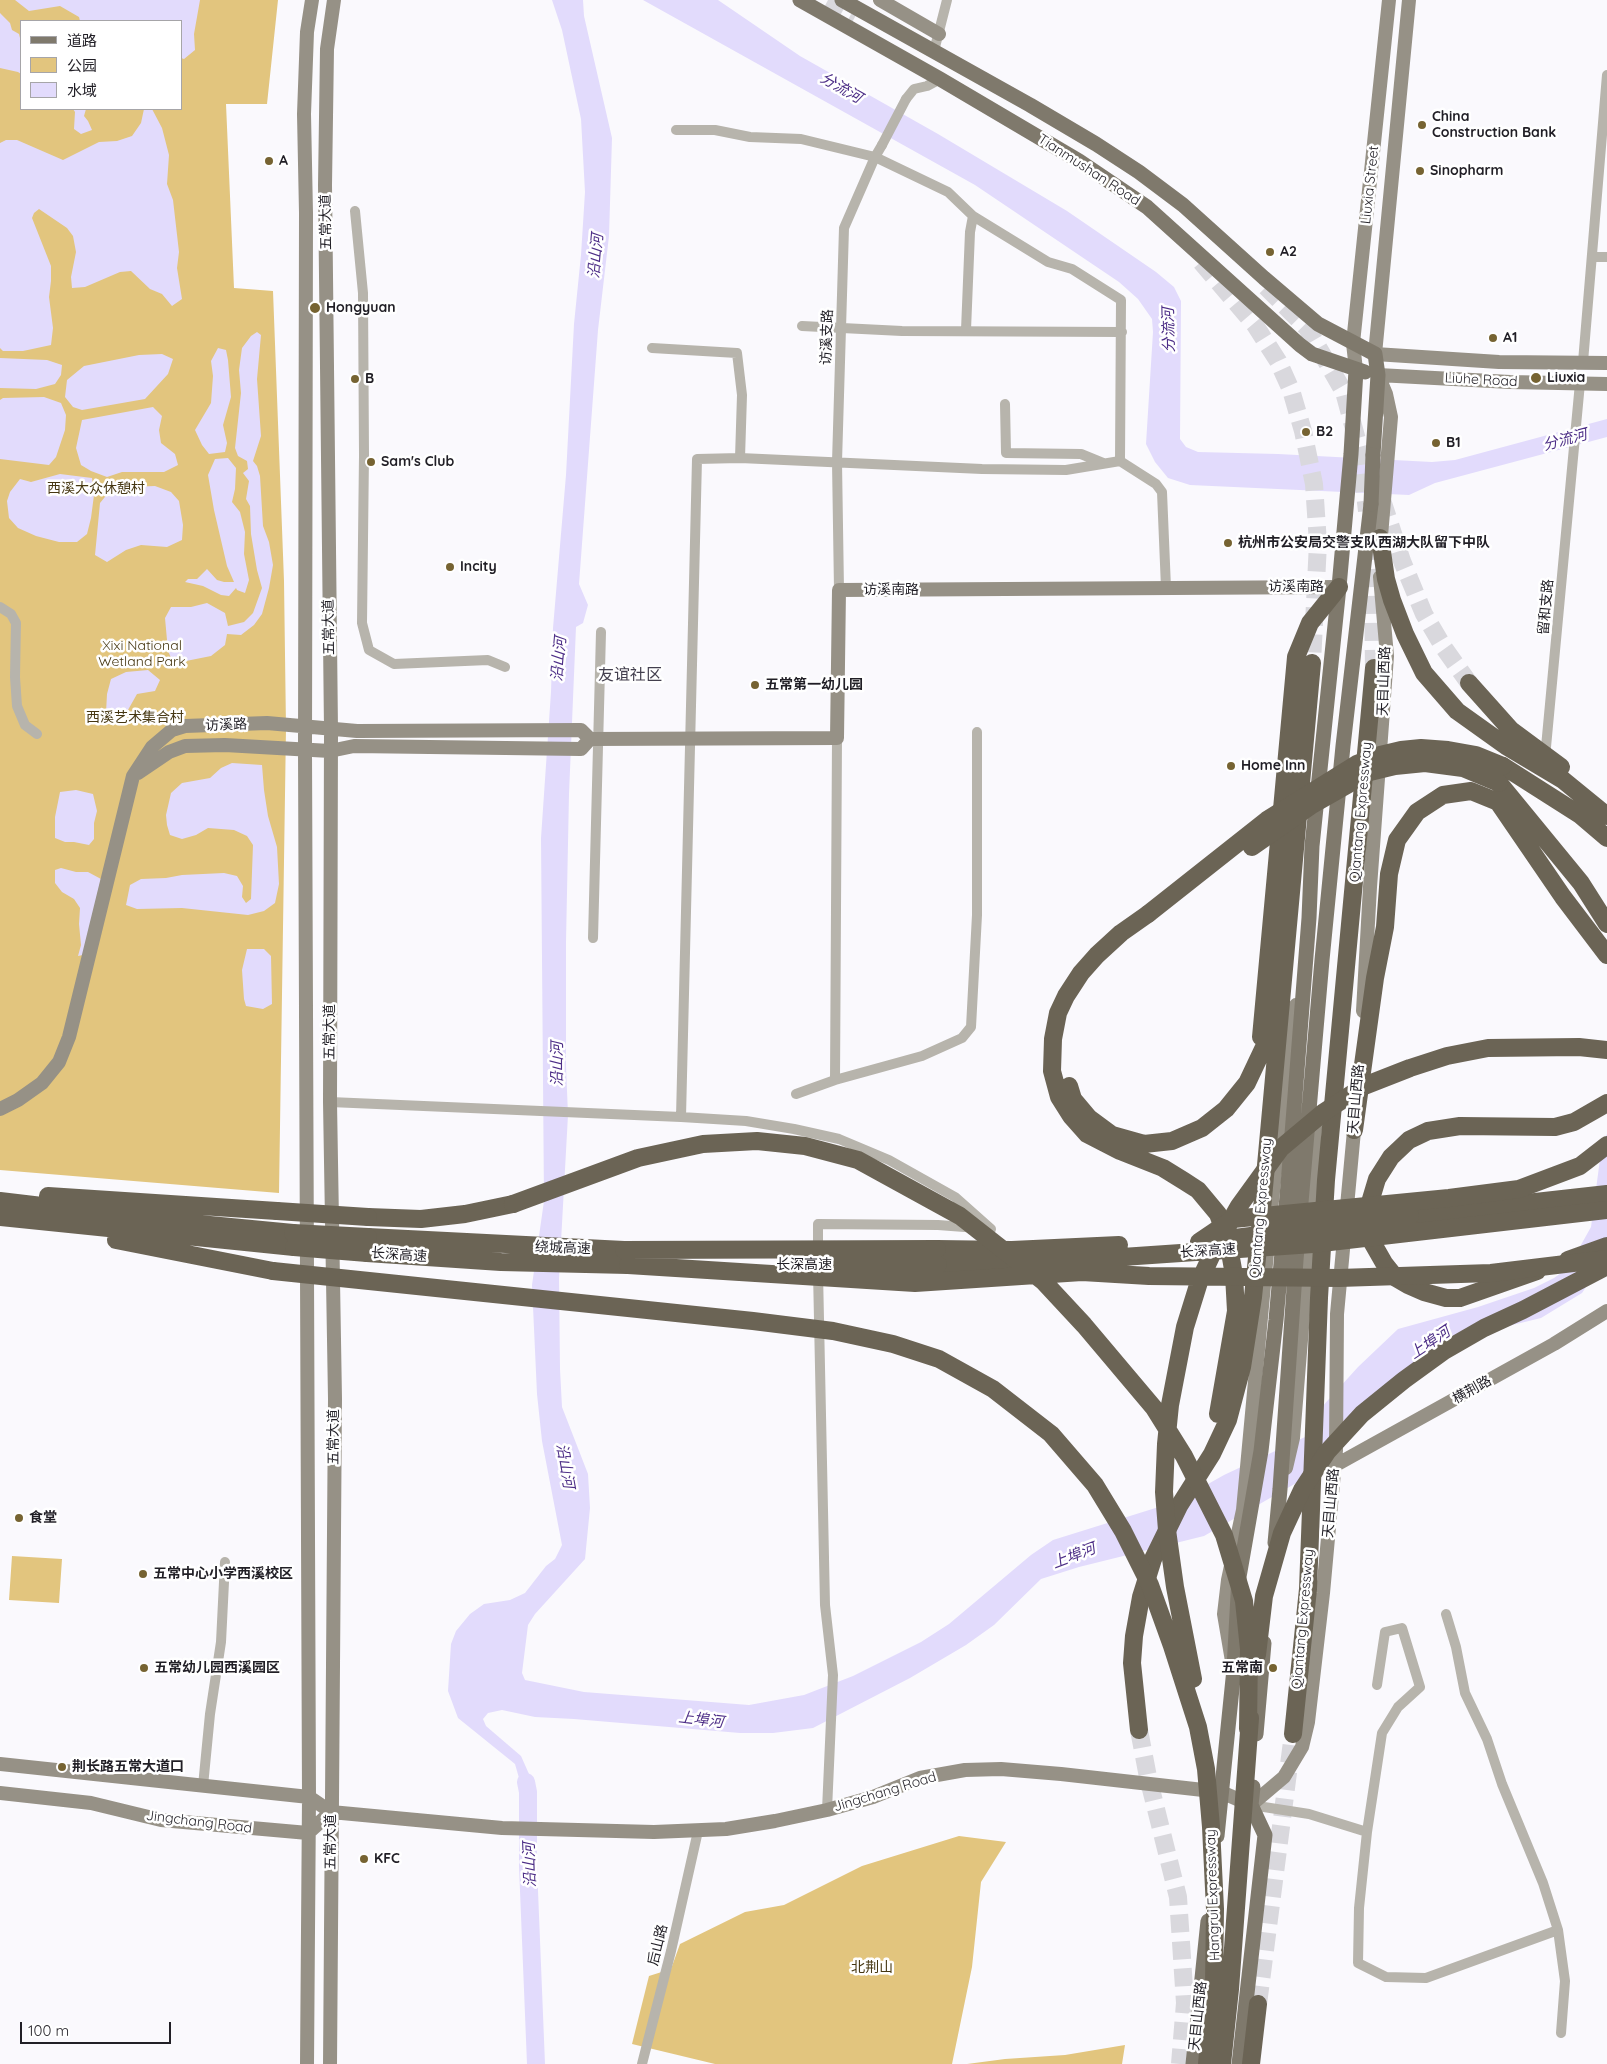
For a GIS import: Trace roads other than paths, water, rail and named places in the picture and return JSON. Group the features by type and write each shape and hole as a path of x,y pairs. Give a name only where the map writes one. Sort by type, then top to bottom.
{"highway":[{"path":"1380,538 1386,578 1392,600 1405,634 1424,673 1457,711 1506,746 1563,780 1607,816"},
{"path":"1247,1083 1261,1036 1296,657 1310,623 1339,587"},
{"name":"Qiantang Expressway","path":"1139,1730 1132,1663 1134,1636 1141,1597 1153,1559 1179,1506 1212,1454 1228,1420 1242,1368 1253,1297 1262,1209 1312,663"},
{"name":"Qiantang Expressway","path":"1293,1734 1308,1590 1319,1298 1326,1180 1374,668"},
{"path":"1469,683 1511,730 1607,802"},
{"path":"1286,945 1271,1022 1264,1047 1247,1083 1226,1109 1202,1128 1172,1141 1144,1144 1112,1135 1089,1118 1074,1099 1065,1074 1061,1055 1064,1033 1074,1004 1099,969 1151,918 1267,820 1357,764 1380,755 1422,748 1476,755 1501,774 1580,815 1607,838"},
{"path":"1501,774 1581,883 1607,924"},
{"path":"1354,1130 1375,978 1385,927 1389,874 1397,840 1417,812 1443,795 1470,791 1498,802 1562,897 1607,955"},
{"path":"1151,918 1121,934 1097,955 1080,974 1058,1013 1053,1039 1052,1071 1060,1097 1071,1116 1087,1134 1120,1152 1163,1168 1198,1190 1218,1214 1228,1241 1234,1275 1236,1311 1219,1411 1192,1486"},
{"path":"1198,1727 1196,1698 1174,1587 1167,1530 1164,1492 1166,1444 1170,1405 1185,1327 1199,1282 1238,1206 1281,1148 1324,1112 1364,1086 1447,1056 1488,1048 1579,1047 1607,1050"},
{"path":"1607,1102 1574,1122 1555,1127 1460,1126 1428,1131 1409,1140 1391,1157 1377,1179 1371,1199 1369,1220 1372,1242 1384,1264 1396,1278 1424,1292 1446,1298 1460,1298 1607,1246"},
{"path":"0,1193 421,1219 464,1214 513,1204 638,1158 703,1144 757,1141 805,1146 858,1160 960,1216 1044,1282 1123,1369 1154,1408 1184,1456 1224,1535 1244,1601 1249,1649 1248,1729"},
{"path":"1199,1242 1233,1219 1449,1198 1519,1189 1580,1166 1607,1145"},
{"name":"长深高速","path":"938,1257 1012,1250 1199,1242 1607,1194"},
{"name":"长深高速","path":"0,1201 294,1240"},
{"name":"长深高速","path":"8,1218 502,1254 626,1258 938,1257 1034,1263 1313,1244 1607,1210"},
{"path":"8,1218 273,1271 833,1331 893,1344 939,1359 994,1389 1051,1434 1095,1485 1123,1531 1150,1585 1198,1727"},
{"path":"626,1258 914,1283 1082,1272 1150,1276 1339,1278 1491,1273 1607,1259"},
{"path":"1248,1729 1264,1596 1282,1533 1302,1490 1327,1452 1362,1414 1444,1351 1484,1328 1607,1266"},
{"name":"Hangrui Expressway","path":"1198,1727 1207,1788 1215,1909 1214,1986 1207,2064"},
{"name":"Hangrui Expressway","path":"1222,2064 1230,1989 1248,1729"},
{"path":"1251,2064 1258,2004"}],"main road":[{"name":"五常大道","path":"307,2064 306,233 304,114 307,32 312,0"},
{"name":"五常大道","path":"330,2064 335,1399 330,1102 330,730 325,185 327,49 334,0"},
{"name":"Tianmushan Road","path":"800,0 940,79 1079,161 1147,207 1300,345 1312,354 1356,370"},
{"name":"Tianmushan Road","path":"842,0 1096,144 1140,172 1183,205 1318,324 1375,354"},
{"path":"880,0 939,34"},
{"name":"Liuxia Street","path":"1356,370 1353,343 1389,0"},
{"name":"Liuxia Street","path":"1375,354 1409,0"},
{"name":"Liuhe Road","path":"1375,354 1499,362 1607,363"},
{"name":"天目山西路","path":"1239,2064 1265,1835 1251,1805 1259,1701 1280,1489 1288,1441 1295,1270 1343,746 1377,504 1380,453 1378,375 1375,354"},
{"name":"Liuhe Road","path":"1356,370 1378,375 1510,382 1607,384"},
{"name":"天目山西路","path":"1193,2064 1234,1669 1239,1577 1288,1185 1309,918 1312,846 1339,587 1351,454 1356,370"},
{"name":"天目山西路","path":"1251,1805 1284,1777 1302,1747 1308,1722 1322,1603 1336,1450 1337,1314 1363,1012 1387,656 1380,582 1380,538 1377,504"},
{"name":"访溪南路","path":"839,590 1339,587"},
{"path":"133,776 169,752 185,746 230,745 330,751 354,746 546,748 588,739 837,738 839,590"},
{"name":"访溪路","path":"0,1109 18,1100 42,1083 59,1062 69,1038 133,776 152,747 172,730 186,726 267,723 330,730 475,732 546,730 588,739"},
{"name":"横荆路","path":"1334,1466 1554,1344 1607,1311"},
{"path":"0,1764 308,1797 331,1812 308,1833"},
{"name":"Jingchang Road","path":"331,1812 502,1828 654,1832 698,1831 775,1822 827,1810 873,1796 920,1778 965,1770 1001,1769 1221,1792 1251,1805"},
{"name":"Jingchang Road","path":"0,1793 91,1803 161,1820 308,1833"}],"street":[{"path":"934,51 947,0"},
{"path":"1583,362 1592,256 1604,152 1607,75"},
{"name":"访溪支路","path":"839,590 837,462 844,228 875,157 906,99 914,89 927,86 940,79"},
{"path":"676,130 715,130 750,137 801,139 875,157 948,192 973,216 1048,262 1072,269 1121,300 1120,461"},
{"path":"355,211 363,293 362,623 369,650 394,664 488,660 505,666"},
{"path":"966,330 970,232 973,216"},
{"path":"1592,256 1607,257"},
{"path":"802,326 902,331 1122,332"},
{"path":"652,348 737,353 742,395 740,458"},
{"name":"留和支路","path":"1546,746 1580,383"},
{"path":"1004,404 1006,453 1081,454 1104,463"},
{"path":"681,1117 697,460 740,458 982,469 1066,470 1120,461 1156,484 1162,492 1166,588"},
{"path":"0,607 11,614 16,623 15,677 17,706 25,725 37,734"},
{"path":"594,938 588,739 601,632"},
{"path":"796,1094 835,1080 922,1056 962,1038 971,1027 978,916 977,732"},
{"path":"835,1080 837,738"},
{"path":"330,1102 681,1117 746,1121 794,1129 839,1139 889,1160 955,1197 991,1229 938,1225 818,1224 819,1400 825,1595 833,1675 827,1810"},
{"path":"203,1786 210,1714 221,1642 225,1562"},
{"path":"1446,1614 1456,1647 1465,1693 1486,1739 1502,1784 1543,1883 1558,1930 1565,1981 1561,2034"},
{"path":"1377,1685 1385,1632 1402,1628 1420,1688 1398,1707 1382,1733 1367,1832 1359,1908 1358,1962 1386,1977 1426,1978 1558,1930"},
{"path":"1251,1805 1309,1814 1367,1832"},
{"name":"后山路","path":"642,2064 671,1951 698,1831"}],"water":[{"path":"15,0 200,0 194,34 195,50 184,59 182,58 182,20 80,20 79,17 60,6 29,11"},
{"name":"上埠河","path":"552,0 583,0 584,16 612,138 609,236 598,330 579,584 588,605 583,623 576,627 569,794 566,942 568,1115 559,1278 562,1407 588,1474 590,1508 585,1559 535,1614 528,1625 522,1673 525,1680 584,1692 749,1705 804,1695 853,1676 921,1642 949,1624 1031,1555 1053,1540 1178,1501 1224,1475 1305,1437 1320,1409 1358,1367 1398,1329 1478,1307 1534,1288 1554,1278 1568,1268 1591,1227 1602,1144 1607,1134 1607,1252 1582,1293 1541,1318 1496,1329 1443,1359 1383,1400 1298,1482 1204,1536 1079,1567 1041,1579 994,1625 966,1645 910,1678 813,1728 773,1733 740,1733 535,1717 502,1710 488,1713 483,1719 486,1726 521,1756 529,1774 535,1806 520,1806 519,1778 515,1764 458,1718 448,1691 451,1644 456,1631 470,1614 484,1604 510,1600 525,1593 546,1566 555,1559 562,1545 542,1441 537,1394 532,1285 544,1201 541,838 551,692 553,628 566,475 574,324 585,192 581,119 562,30"},
{"name":"分流河","path":"643,0 718,0 800,56 938,134 1067,211 1156,272 1174,287 1181,301 1180,439 1186,447 1198,452 1432,462 1455,460 1607,419 1607,437 1435,483 1409,495 1190,485 1168,478 1155,462 1146,444 1153,332 1152,319 1138,299 1119,282 975,185"},
{"path":"0,13 10,23 12,30 19,34 20,73 0,68"},
{"path":"74,110 86,110 84,116 92,130 81,134 74,129"},
{"path":"144,110 153,110 162,128 169,155 167,184 173,200 179,252 177,268 182,299 172,306 162,294 150,289 131,271 120,272 85,287 72,288 71,277 76,252 73,236 67,228 39,209 32,218 51,266 49,297 53,328 51,345 23,351 3,351 0,348 0,143 6,140 17,140 63,160 99,142 117,141 132,136 141,123"},
{"path":"257,332 261,335 257,379 261,436 253,461 257,466 260,476 263,526 269,542 273,565 269,588 262,614 254,625 241,635 227,634 225,645 211,656 181,662 172,660 168,651 165,618 171,607 191,607 207,603 225,613 228,626 244,622 253,613 262,588 251,534 250,506 246,499 249,481 243,473 248,469 247,461 238,456 235,448 241,393 239,370 242,348 251,336"},
{"path":"218,348 226,350 231,397 223,425 227,443 225,452 209,454 202,445 195,430 211,403 213,376 211,361"},
{"path":"162,354 173,359 168,374 145,399 82,410 73,407 65,397 67,380 84,366 139,355"},
{"path":"0,358 47,360 62,365 61,375 55,384 36,389 0,388"},
{"path":"44,397 61,403 66,415 65,430 56,457 49,465 0,459 0,400 3,398"},
{"path":"153,407 162,416 159,430 161,443 175,454 178,465 164,472 122,472 107,477 81,465 76,448 82,420"},
{"path":"228,458 236,468 232,502 240,512 245,532 244,554 249,580 245,593 236,588 229,596 221,595 203,586 185,582 188,579 197,579 207,569 217,580 234,582 227,566 208,475 215,459"},
{"path":"60,474 92,478 94,495 91,518 87,534 77,542 59,542 36,536 18,528 9,518 7,501 10,492 20,479 31,482"},
{"path":"155,486 171,492 179,501 183,525 182,540 167,547 141,545 126,550 107,562 95,555 100,503 109,492 129,487"},
{"path":"148,670 160,680 155,691 137,694 124,717 114,718 106,713 107,694 111,679 126,672"},
{"path":"232,763 262,765 268,816 277,847 279,884 275,903 264,911 248,915 182,908 137,909 126,905 130,885 141,879 182,875 224,873 237,876 243,886 242,897 246,903 251,899 253,845 247,836 234,830 208,828 196,835 182,839 170,835 167,825 166,815 171,793 182,783 210,778 221,768"},
{"path":"76,790 93,794 97,811 94,823 94,839 89,845 65,842 55,838 55,817 60,792"},
{"path":"61,868 76,872 88,872 101,879 83,955 78,956 81,945 80,908 74,899 62,892 55,883 55,870"},
{"path":"247,949 264,949 271,956 272,1004 263,1009 246,1006 244,999 242,970"}],"waterway":[{"name":"沿山河","path":"526,1782 528,1792 528,1866 536,2064"}],"tunnel":[{"path":"828,0 856,15"},
{"path":"1201,262 1255,325 1278,361 1291,390 1303,431 1314,484 1318,543 1312,663"},
{"path":"1266,287 1307,328 1344,392 1360,451 1367,511"},
{"path":"1382,500 1402,561 1424,614 1444,648 1469,683"},
{"path":"1370,542 1374,668"},
{"path":"1139,1730 1148,1777 1178,1897 1185,2003 1180,2064"},
{"path":"1258,2004 1293,1734"}],"place":[{"name":"China Construction Bank","path":"1422,125"},
{"name":"A","path":"269,161"},
{"name":"Sinopharm","path":"1420,171"},
{"name":"A2","path":"1270,252"},
{"name":"Hongyuan","path":"315,308"},
{"name":"A1","path":"1493,338"},
{"name":"Liuxia","path":"1536,378"},
{"name":"B","path":"355,379"},
{"name":"B2","path":"1306,432"},
{"name":"B1","path":"1436,443"},
{"name":"Sam's Club","path":"371,462"},
{"name":"杭州市公安局交警支队西湖大队留下中队","path":"1228,543"},
{"name":"Incity","path":"450,567"},
{"name":"五常第一幼儿园","path":"755,685"},
{"name":"Home Inn","path":"1231,766"},
{"name":"食堂","path":"19,1518"},
{"name":"五常中心小学西溪校区","path":"143,1574"},
{"name":"五常幼儿园西溪园区","path":"144,1668"},
{"name":"五常南","path":"1273,1668"},
{"name":"荆长路五常大道口","path":"62,1767"},
{"name":"KFC","path":"364,1859"}],"district":[{"name":"友谊社区","path":"630,675"}],"park label":[{"name":"西溪大众休憩村","path":"96,489"},
{"name":"Xixi National Wetland Park","path":"142,654"},
{"name":"西溪艺术集合村","path":"135,718"},
{"name":"北荆山","path":"872,1968"}]}
